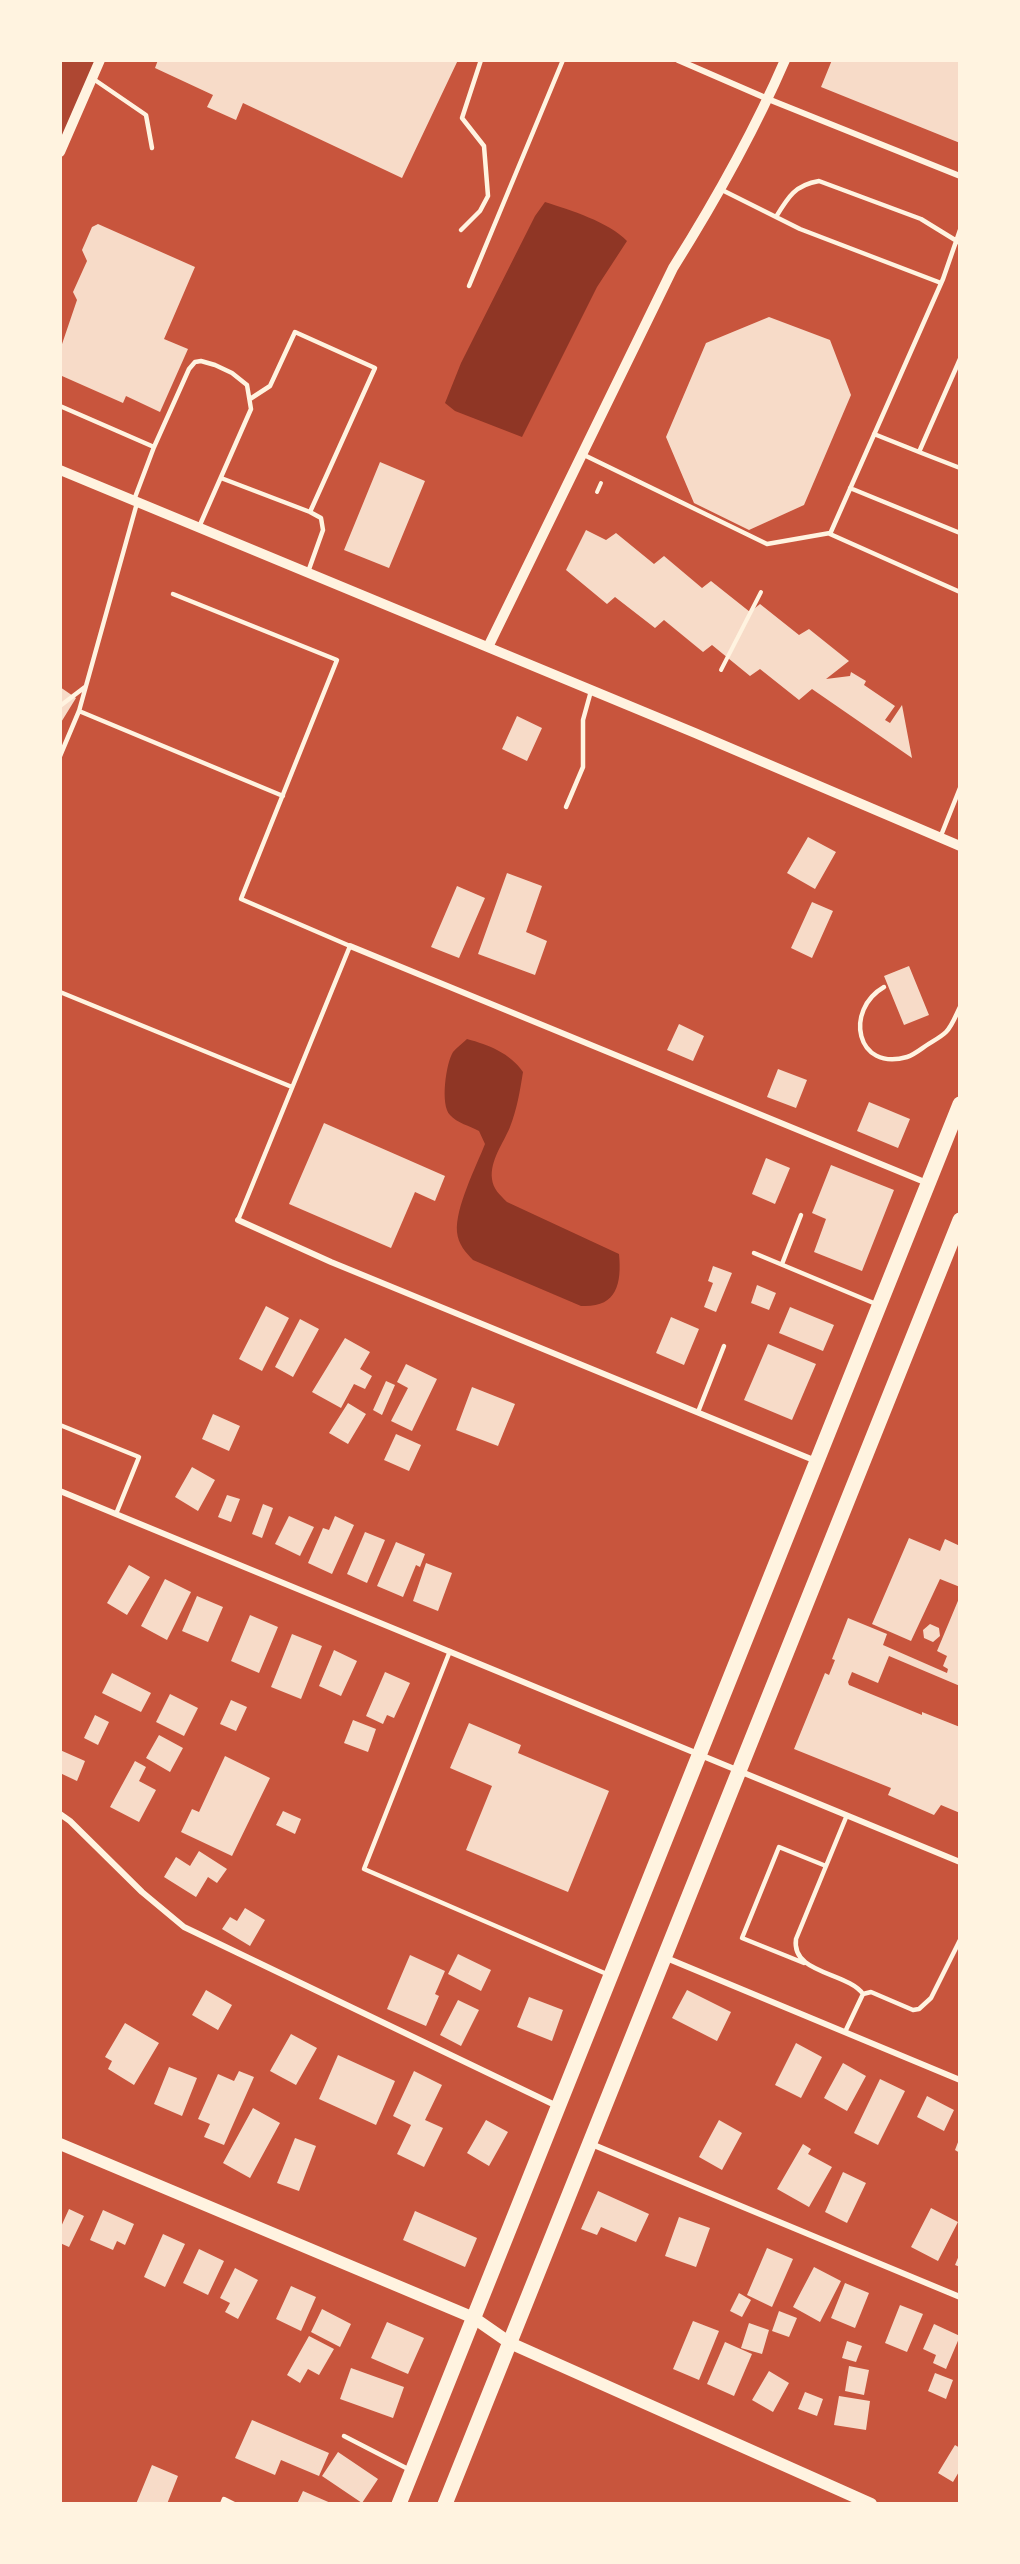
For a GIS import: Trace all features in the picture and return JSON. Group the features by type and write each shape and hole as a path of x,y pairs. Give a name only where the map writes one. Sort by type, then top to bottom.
{"main road":[{"path":"399,2504 881,1306 960,1104"},
{"path":"445,2504 960,1220"},
{"path":"60,2144 474,2318 510,2343 871,2504"}],"street":[{"path":"60,152 100,60"},
{"path":"678,60 768,99 960,176"},
{"path":"488,647 673,268 720,189 768,99 785,60"},
{"path":"60,470 591,689 960,846"},
{"path":"350,946 929,1184"},
{"path":"238,1220 331,1262 818,1462"},
{"path":"60,1491 960,1862"},
{"path":"60,1814 70,1821 142,1892 184,1927 559,2106"},
{"path":"663,1956 960,2080"},
{"path":"589,2143 960,2297"}],"lane":[{"path":"461,230 480,211 488,196 484,146 462,118 481,60"},
{"path":"469,286 563,60"},
{"path":"92,78 146,115 152,148"},
{"path":"776,217 786,200 803,184 819,181 921,219 958,242"},
{"path":"720,189 801,229 941,283"},
{"path":"830,533 941,283 958,242 960,230"},
{"path":"250,399 270,386 295,332 375,368 310,512"},
{"path":"919,452 960,359"},
{"path":"60,756 79,711 136,501 154,447 195,362 201,361 232,373 247,385 251,409 200,527"},
{"path":"60,406 154,447"},
{"path":"874,434 960,468"},
{"path":"582,454 767,544 830,533 960,592"},
{"path":"221,478 321,518 323,530 308,572"},
{"path":"850,488 960,533"},
{"path":"173,594 337,660 241,899 350,946 238,1220"},
{"path":"60,706 86,687"},
{"path":"566,807 583,767 583,720 591,689"},
{"path":"79,711 283,796"},
{"path":"940,838 960,788"},
{"path":"884,987 877,991 867,1003 858,1021 866,1048 886,1060 908,1057 946,1032 960,1007"},
{"path":"60,992 292,1087"},
{"path":"782,1264 801,1215"},
{"path":"754,1252 881,1306"},
{"path":"698,1412 724,1346"},
{"path":"60,1425 139,1457 116,1514"},
{"path":"450,1651 364,1869 611,1976"},
{"path":"807,1965 798,1956 795,1948 796,1939 847,1815"},
{"path":"826,1866 779,1847 742,1938 845,1980 858,1987 863,1994"},
{"path":"863,1994 871,1992 906,2008 919,2009 931,1998 960,1940"},
{"path":"845,2032 863,1994"},
{"path":"344,2436 412,2471"},
{"path":"222,2504 224,2499 234,2504"}],"path":[{"path":"597,492 601,483"},
{"path":"721,670 761,591"}],"shaded area":[{"path":"60,60 100,60 60,152"},
{"path":"545,202 600,222 627,241 597,287 522,437 455,411 445,403 461,363 535,216"},
{"path":"467,1039 498,1051 518,1065 523,1072 512,1120 493,1165 492,1179 497,1192 507,1202 619,1254 618,1285 609,1299 602,1303 581,1306 473,1260 461,1244 457,1232 459,1211 485,1144 479,1131 450,1115 445,1102 446,1074 450,1057"}],"building":[{"path":"158,60 458,60 402,178 243,103 236,120 207,107 213,95 155,68"},
{"path":"832,60 960,60 960,143 821,87"},
{"path":"98,224 195,267 164,339 188,349 160,412 126,396 123,403 62,376 60,350 77,300 73,292 87,261 82,250 92,227"},
{"path":"769,317 830,340 851,395 804,505 749,530 694,503 666,437 706,343"},
{"path":"380,462 425,481 389,568 344,550"},
{"path":"586,530 606,540 616,533 654,564 664,556 702,588 711,581 750,612 760,604 799,635 809,629 849,661 826,679 850,676 851,672 866,681 864,685 895,706 885,720 890,723 902,705 912,758 812,689 799,700 760,669 750,676 712,645 703,652 664,620 655,628 615,597 607,604 566,570"},
{"path":"60,687 76,698 60,724"},
{"path":"517,716 542,728 527,761 502,749"},
{"path":"808,837 836,852 815,889 787,873"},
{"path":"507,873 542,886 526,932 547,941 535,975 478,954"},
{"path":"457,886 485,898 459,958 431,947"},
{"path":"812,902 833,911 812,958 791,948"},
{"path":"909,966 929,1015 904,1025 884,976"},
{"path":"679,1024 704,1036 693,1061 667,1050"},
{"path":"778,1069 807,1080 796,1108 767,1097"},
{"path":"869,1102 910,1119 898,1148 857,1131"},
{"path":"324,1123 445,1176 435,1201 415,1192 391,1248 289,1204"},
{"path":"766,1158 790,1168 775,1204 752,1194"},
{"path":"831,1165 894,1190 862,1271 814,1252 826,1219 812,1213"},
{"path":"713,1266 732,1273 716,1312 704,1307 713,1283 708,1281"},
{"path":"757,1285 776,1293 769,1310 751,1303"},
{"path":"266,1306 289,1318 262,1371 239,1359"},
{"path":"790,1307 834,1325 823,1351 779,1333"},
{"path":"671,1317 699,1329 684,1365 656,1353"},
{"path":"300,1319 319,1329 293,1377 275,1367"},
{"path":"345,1338 370,1352 360,1369 372,1376 365,1389 354,1384 341,1408 312,1392"},
{"path":"768,1344 816,1364 792,1420 744,1400"},
{"path":"406,1364 437,1379 412,1431 391,1421 408,1388 397,1382"},
{"path":"386,1381 395,1385 382,1415 373,1410"},
{"path":"472,1387 515,1404 498,1446 456,1430"},
{"path":"348,1403 366,1414 348,1444 329,1433"},
{"path":"213,1414 240,1426 229,1451 202,1439"},
{"path":"396,1434 421,1445 409,1471 384,1460"},
{"path":"192,1467 215,1480 198,1511 175,1497"},
{"path":"227,1495 240,1499 231,1522 218,1517"},
{"path":"263,1504 273,1508 262,1538 252,1534"},
{"path":"289,1516 314,1527 300,1556 275,1544"},
{"path":"335,1516 354,1525 332,1574 308,1563 323,1528 329,1530"},
{"path":"365,1532 385,1540 367,1583 347,1574"},
{"path":"909,1538 940,1551 945,1539 960,1546 960,1587 940,1579 911,1641 872,1624"},
{"path":"396,1542 425,1554 420,1567 416,1565 403,1597 377,1586"},
{"path":"426,1563 452,1573 438,1611 413,1601"},
{"path":"129,1565 150,1577 127,1615 107,1603"},
{"path":"165,1579 191,1592 167,1640 141,1626"},
{"path":"197,1596 223,1607 208,1642 182,1631"},
{"path":"960,1596 960,1686 889,1656 878,1683 852,1672 848,1682 849,1685 922,1715 922,1712 960,1727 960,1813 941,1805 934,1815 888,1795 891,1788 794,1749 825,1673 829,1675 835,1660 832,1659 848,1618 887,1634 883,1645 947,1673 948,1669 943,1666 947,1656 937,1651"},
{"path":"250,1615 278,1627 259,1673 231,1661"},
{"path":"930,1624 939,1628 940,1636 933,1642 924,1638 923,1630"},
{"path":"292,1634 322,1646 301,1699 271,1687"},
{"path":"334,1650 357,1661 341,1696 319,1686"},
{"path":"385,1672 410,1683 394,1718 387,1715 383,1724 366,1716"},
{"path":"112,1673 151,1693 141,1712 102,1693"},
{"path":"170,1694 198,1708 184,1736 156,1722"},
{"path":"231,1700 247,1707 236,1731 220,1724"},
{"path":"95,1715 109,1722 98,1745 84,1738"},
{"path":"353,1720 376,1729 368,1752 344,1743"},
{"path":"469,1723 521,1745 518,1753 609,1791 568,1892 466,1850 492,1786 450,1768"},
{"path":"159,1735 183,1748 170,1772 146,1758"},
{"path":"60,1750 85,1761 77,1781 60,1773"},
{"path":"225,1756 270,1778 232,1856 181,1832 192,1809 199,1812"},
{"path":"135,1761 146,1767 139,1781 156,1790 139,1822 110,1807"},
{"path":"283,1811 301,1819 295,1834 276,1825"},
{"path":"199,1851 227,1869 217,1883 208,1877 196,1897 164,1877 176,1857 190,1866"},
{"path":"245,1908 265,1920 250,1946 222,1929 230,1917 237,1921"},
{"path":"458,1954 491,1970 481,1991 448,1974"},
{"path":"410,1955 445,1971 435,1994 439,1996 426,2026 387,2009"},
{"path":"206,1990 232,2005 218,2030 192,2015"},
{"path":"687,1990 731,2012 717,2041 672,2018"},
{"path":"529,1997 563,2010 552,2041 517,2027"},
{"path":"458,2000 479,2010 461,2046 440,2035"},
{"path":"125,2023 159,2043 134,2085 108,2069 112,2061 105,2057"},
{"path":"291,2034 317,2048 296,2085 270,2071"},
{"path":"796,2043 822,2057 801,2098 775,2085"},
{"path":"338,2055 395,2081 376,2125 319,2099"},
{"path":"843,2063 866,2076 847,2111 824,2098"},
{"path":"169,2067 197,2078 182,2116 154,2104"},
{"path":"239,2071 254,2077 224,2145 204,2137 210,2124 198,2119 218,2074 234,2081"},
{"path":"414,2071 442,2085 425,2120 443,2128 424,2167 397,2154 411,2125 393,2116"},
{"path":"880,2079 905,2091 878,2145 854,2133"},
{"path":"927,2096 954,2110 944,2131 917,2117"},
{"path":"253,2108 280,2123 250,2178 223,2163"},
{"path":"486,2120 508,2132 489,2166 467,2153"},
{"path":"719,2120 742,2133 722,2170 699,2157"},
{"path":"960,2137 960,2153 955,2150"},
{"path":"295,2138 316,2146 299,2191 277,2183"},
{"path":"803,2144 811,2149 808,2154 832,2167 809,2207 777,2189"},
{"path":"843,2172 866,2183 847,2223 825,2212"},
{"path":"598,2191 649,2214 636,2242 601,2227 597,2235 581,2229"},
{"path":"931,2208 958,2222 938,2261 911,2247"},
{"path":"69,2209 84,2216 69,2247 60,2243 60,2229"},
{"path":"103,2210 134,2224 125,2245 117,2241 113,2250 90,2240"},
{"path":"415,2211 477,2238 465,2267 403,2240"},
{"path":"679,2217 710,2228 696,2267 665,2256"},
{"path":"163,2234 185,2244 165,2287 144,2277"},
{"path":"767,2248 793,2259 772,2307 747,2295"},
{"path":"199,2249 224,2261 208,2295 183,2283"},
{"path":"960,2253 960,2267 955,2265"},
{"path":"814,2267 841,2281 820,2322 793,2307"},
{"path":"235,2268 258,2280 238,2319 225,2312 230,2303 220,2298"},
{"path":"845,2283 869,2293 855,2328 831,2318"},
{"path":"291,2286 316,2297 301,2331 276,2319"},
{"path":"739,2293 751,2300 742,2317 730,2311"},
{"path":"900,2305 923,2314 907,2352 885,2343"},
{"path":"322,2309 351,2324 340,2347 311,2332"},
{"path":"779,2311 797,2318 789,2337 772,2331"},
{"path":"693,2321 719,2331 699,2380 673,2369"},
{"path":"387,2322 424,2338 408,2374 371,2358"},
{"path":"749,2323 769,2330 762,2354 741,2348"},
{"path":"934,2324 960,2336 946,2369 933,2363 936,2355 923,2349"},
{"path":"309,2336 334,2349 319,2375 308,2369 300,2383 287,2375"},
{"path":"847,2341 862,2346 856,2362 842,2358"},
{"path":"725,2342 752,2354 734,2396 707,2384"},
{"path":"849,2366 869,2370 864,2395 845,2391"},
{"path":"351,2368 404,2387 393,2418 340,2399"},
{"path":"769,2371 789,2383 773,2412 752,2400"},
{"path":"935,2373 953,2380 946,2399 928,2391"},
{"path":"805,2392 823,2399 817,2416 798,2409"},
{"path":"839,2396 870,2401 866,2430 834,2425"},
{"path":"252,2420 329,2453 319,2476 281,2460 275,2475 235,2458"},
{"path":"955,2445 960,2448 960,2470 953,2482 938,2473"},
{"path":"338,2452 378,2479 362,2503 322,2476"},
{"path":"152,2465 178,2476 167,2504 136,2504"},
{"path":"303,2491 333,2504 297,2504"}]}
